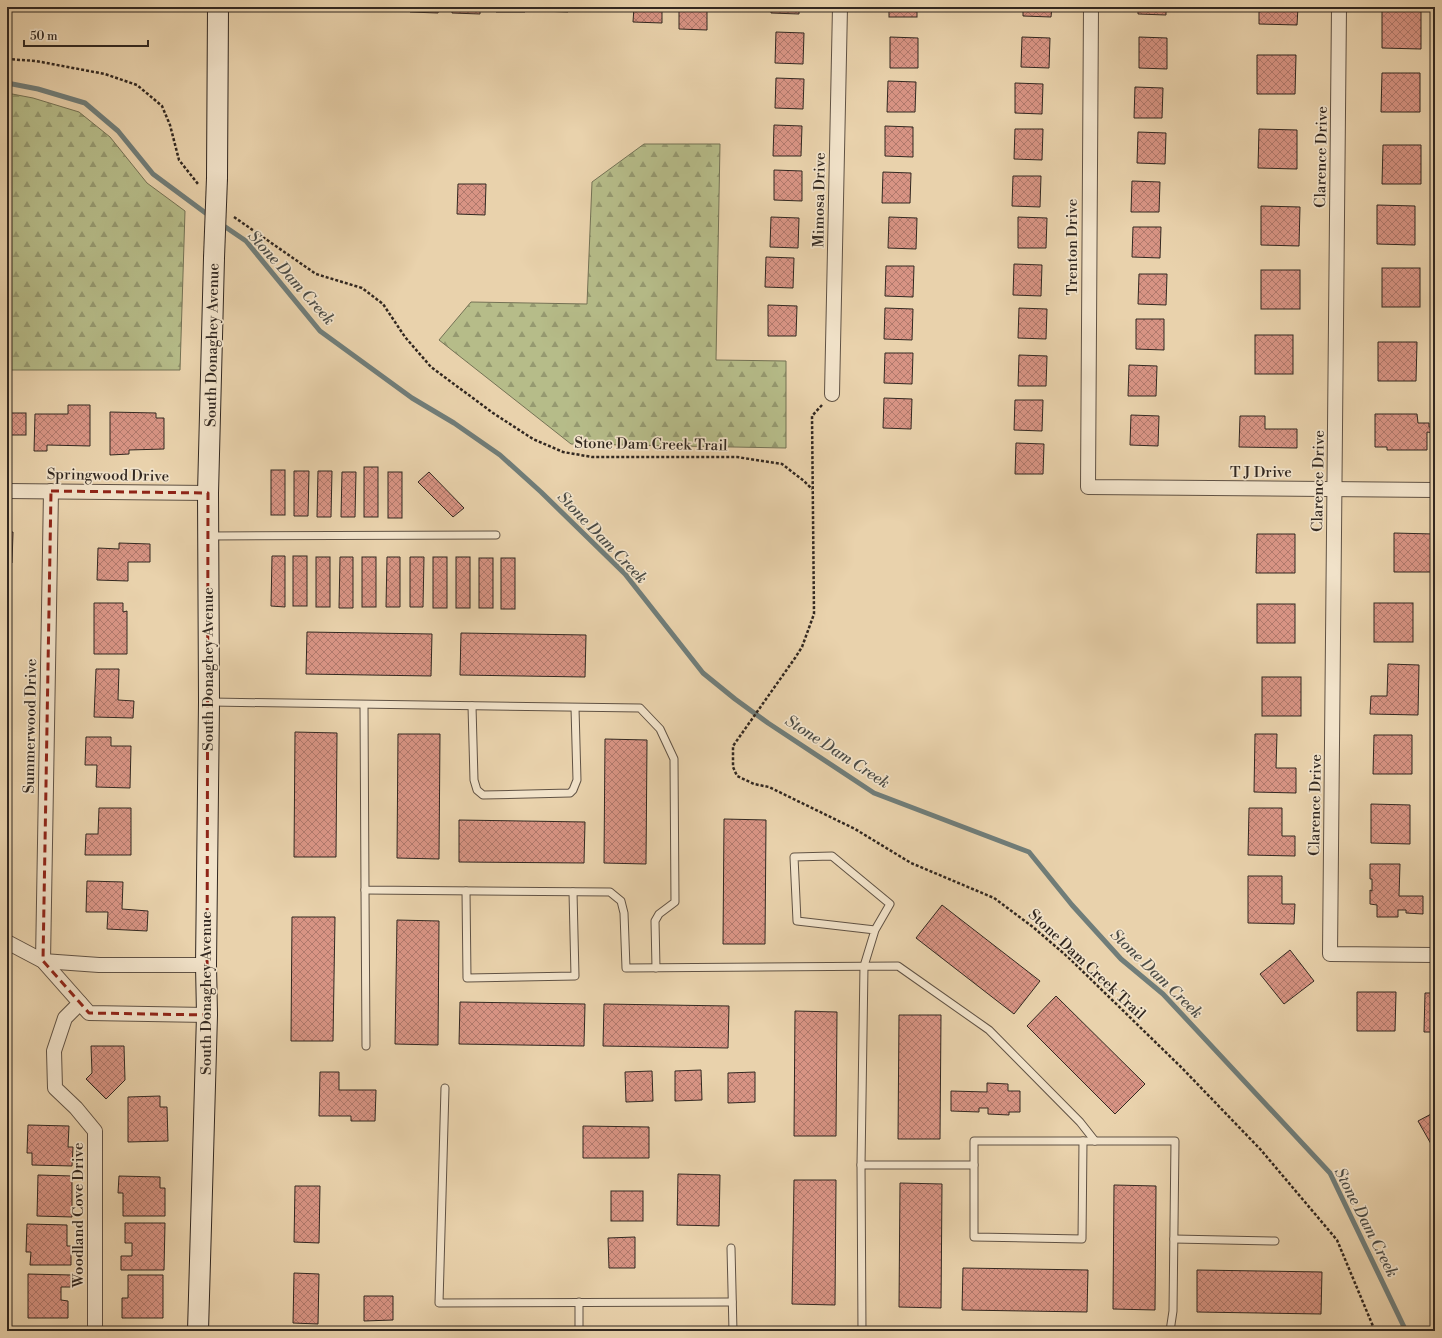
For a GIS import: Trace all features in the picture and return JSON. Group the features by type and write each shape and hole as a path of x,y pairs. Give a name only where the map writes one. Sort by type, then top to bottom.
{"street":[{"name":"South Donaghey Avenue","path":"198,1331 207,1016 206,965 209,702 208,493 214,258 210,184 218,7"},
{"name":"Mimosa Drive","path":"832,394 840,7"},
{"name":"Trenton Drive","path":"1088,487 1091,7"},
{"name":"Clarence Drive","path":"1339,7 1330,954 1435,955"},
{"name":"T J Drive","path":"1088,487 1435,490"},
{"name":"Springwood Drive","path":"7,491 208,493"},
{"name":"Summerwood Drive","path":"43,961 51,491"},
{"path":"7,942 43,961 89,1013 207,1016"},
{"path":"43,961 99,965 206,965"},
{"name":"Woodland Cove Drive","path":"80,1003 65,1018 54,1051 55,1088 76,1108 95,1131 95,1331"}],"lane":[{"path":"208,536 496,535"},
{"path":"209,702 640,708 660,729 674,759 675,902 659,914 655,922 656,968"},
{"path":"364,704 366,1046"},
{"path":"472,706 474,780 482,795 570,793 573,790 577,780 575,708"},
{"path":"862,1331 861,1165 864,966 875,930 890,904 832,856 794,857 797,921 875,930"},
{"path":"365,890 610,892 621,901 624,913 626,968 898,966 989,1030 1080,1122 1095,1141"},
{"path":"466,891 467,978 575,976 573,892"},
{"path":"444,1088 440,1303 732,1302"},
{"path":"1083,1141 1082,1239 974,1237 974,1141 1083,1141 1175,1141 1173,1311 1170,1331"},
{"path":"861,1165 974,1165"},
{"path":"1174,1239 1274,1241"},
{"path":"731,1248 733,1331"},
{"path":"579,1302 579,1331"}],"path":[{"path":"7,58 36,61 105,74 137,85 162,106 170,125 178,160 210,184"},
{"name":"Stone Dam Creek Trail","path":"228,213 316,274 362,288 383,304 406,337 431,367 493,413 533,439 563,452 592,456 737,457 782,464 804,480 812,489"},
{"name":"Stone Dam Creek Trail","path":"832,394 812,416 814,614 802,647 733,746 733,767 737,776 754,784 769,787 855,829 911,863 994,898 1033,927 1069,958 1182,1068 1256,1144 1338,1240 1375,1331"}],"highlighted area":[{"path":"51,491 208,493 207,1015 89,1013 43,961"}],"green space":[{"path":"7,93 33,98 79,112 110,137 147,183 185,211 180,370 7,370"},
{"path":"644,144 720,144 716,360 786,361 786,448 571,444 439,340 471,302 587,304 592,182"}],"building":[{"path":"411,7 439,7 438,13 410,12"},
{"path":"452,7 480,7 480,14 452,13"},
{"path":"497,7 525,7 525,12 496,12"},
{"path":"540,7 568,7 568,12 540,11"},
{"path":"594,7 622,7 622,11 594,10"},
{"path":"634,7 662,7 662,23 633,22"},
{"path":"679,7 707,7 707,30 679,29"},
{"path":"771,7 799,7 799,14 771,13"},
{"path":"889,7 917,7 917,17 889,17"},
{"path":"1023,7 1052,7 1051,17 1023,16"},
{"path":"1138,7 1166,7 1166,15 1138,14"},
{"path":"1259,7 1298,7 1297,25 1259,24"},
{"path":"1382,10 1421,10 1421,49 1382,48"},
{"path":"776,32 804,33 803,64 775,63"},
{"path":"890,37 918,38 918,68 890,68"},
{"path":"1022,37 1050,38 1049,68 1021,67"},
{"path":"1139,37 1167,38 1167,69 1139,68"},
{"path":"1257,55 1296,55 1295,94 1257,94"},
{"path":"1382,73 1420,73 1420,112 1381,112"},
{"path":"776,78 804,79 803,109 775,108"},
{"path":"888,81 916,82 915,112 887,112"},
{"path":"1015,83 1043,84 1042,114 1015,113"},
{"path":"1135,87 1163,88 1162,118 1134,118"},
{"path":"774,125 802,126 801,156 773,156"},
{"path":"885,126 913,127 913,157 885,156"},
{"path":"1015,129 1043,129 1042,160 1014,159"},
{"path":"1259,129 1297,130 1297,169 1258,168"},
{"path":"1138,132 1166,133 1165,164 1137,163"},
{"path":"1383,145 1421,145 1421,184 1382,184"},
{"path":"774,170 802,171 802,201 774,200"},
{"path":"883,172 911,173 910,203 882,203"},
{"path":"1013,176 1041,176 1040,207 1012,206"},
{"path":"1132,181 1160,182 1159,212 1131,212"},
{"path":"458,184 486,184 485,215 457,214"},
{"path":"1377,205 1415,206 1415,245 1377,244"},
{"path":"1261,206 1300,207 1299,246 1261,245"},
{"path":"771,217 799,218 798,248 770,247"},
{"path":"889,217 917,218 916,249 888,248"},
{"path":"1018,217 1047,218 1046,248 1018,248"},
{"path":"1133,227 1161,227 1160,258 1132,257"},
{"path":"766,257 794,258 793,288 765,287"},
{"path":"1014,264 1042,265 1041,296 1013,295"},
{"path":"886,266 914,266 913,297 885,296"},
{"path":"1382,268 1420,268 1420,307 1382,307"},
{"path":"1261,270 1300,270 1300,309 1261,309"},
{"path":"1139,274 1167,274 1166,305 1138,304"},
{"path":"768,305 797,306 796,336 768,336"},
{"path":"885,308 913,309 912,340 884,339"},
{"path":"1019,308 1047,309 1046,339 1018,338"},
{"path":"1136,319 1164,319 1164,350 1136,349"},
{"path":"1255,335 1293,335 1293,374 1255,374"},
{"path":"1378,342 1417,342 1416,381 1378,381"},
{"path":"885,353 913,353 912,384 884,383"},
{"path":"1019,355 1047,356 1046,386 1018,386"},
{"path":"1129,365 1157,366 1156,396 1128,396"},
{"path":"884,398 912,399 911,429 883,428"},
{"path":"1015,400 1043,400 1042,431 1014,430"},
{"path":"68,405 90,405 90,446 47,445 47,451 34,451 35,414 68,414"},
{"path":"110,412 156,413 156,418 164,418 164,449 129,450 129,454 110,455"},
{"path":"7,413 26,413 26,435 7,435"},
{"path":"1375,414 1417,414 1418,423 1429,423 1429,427 1433,427 1433,416 1435,416 1435,444 1433,443 1434,433 1427,432 1427,450 1387,450 1387,447 1375,447"},
{"path":"1131,415 1159,416 1158,446 1130,445"},
{"path":"1240,416 1265,416 1265,429 1297,429 1297,448 1239,447"},
{"path":"1016,443 1044,444 1043,474 1015,474"},
{"path":"364,467 378,467 378,517 364,517"},
{"path":"271,470 285,470 285,515 271,515"},
{"path":"294,471 309,471 308,516 294,516"},
{"path":"318,471 332,471 331,517 317,517"},
{"path":"342,472 356,472 355,517 341,517"},
{"path":"388,472 402,472 402,518 388,518"},
{"path":"429,472 464,508 453,517 418,482"},
{"path":"7,532 13,532 12,563 7,563"},
{"path":"1394,533 1433,534 1432,572 1394,572"},
{"path":"1257,534 1295,534 1295,573 1256,573"},
{"path":"119,543 150,544 150,562 128,562 128,581 97,580 98,548 119,549"},
{"path":"272,556 285,556 285,607 271,606"},
{"path":"293,556 307,556 307,606 293,606"},
{"path":"316,557 330,557 330,607 316,607"},
{"path":"340,557 353,557 353,608 339,608"},
{"path":"362,557 376,557 376,607 362,607"},
{"path":"387,557 400,557 400,607 386,607"},
{"path":"410,557 424,557 423,607 410,607"},
{"path":"433,557 447,557 447,608 433,608"},
{"path":"456,557 470,557 470,608 456,608"},
{"path":"479,558 493,558 493,608 479,608"},
{"path":"501,558 515,558 515,609 501,609"},
{"path":"94,603 123,603 123,612 127,611 127,654 94,654"},
{"path":"1374,603 1413,603 1413,642 1374,642"},
{"path":"1257,604 1295,604 1295,643 1257,643"},
{"path":"7,629 11,629 10,648 7,648"},
{"path":"307,632 432,634 431,676 306,674"},
{"path":"461,633 586,635 585,677 460,675"},
{"path":"1388,664 1419,665 1418,715 1370,714 1371,696 1387,696"},
{"path":"96,669 119,669 118,700 134,701 133,718 94,717"},
{"path":"1262,677 1301,677 1301,716 1262,716"},
{"path":"7,698 9,698 9,722 7,722"},
{"path":"295,732 337,733 336,857 294,857"},
{"path":"398,734 440,734 439,859 397,858"},
{"path":"1255,734 1277,734 1276,768 1296,768 1296,793 1254,792"},
{"path":"1374,735 1412,735 1412,774 1373,774"},
{"path":"7,736 10,736 10,754 7,754"},
{"path":"86,737 111,737 111,746 131,746 130,788 96,787 97,765 85,765"},
{"path":"605,739 647,740 646,864 604,863"},
{"path":"1371,804 1410,805 1410,844 1371,843"},
{"path":"99,808 131,808 131,855 85,855 86,834 98,834"},
{"path":"1249,808 1282,808 1282,836 1295,836 1295,856 1248,855"},
{"path":"724,819 766,820 765,944 723,944"},
{"path":"459,820 585,822 584,863 459,862"},
{"path":"1370,864 1400,864 1399,896 1423,896 1423,914 1406,913 1406,910 1398,910 1398,917 1377,917 1377,905 1370,904 1372,879 1370,879"},
{"path":"1248,876 1282,876 1282,904 1295,904 1294,924 1248,923"},
{"path":"87,881 123,882 122,909 148,911 147,931 107,929 108,912 86,912"},
{"path":"942,905 1040,981 1014,1014 916,938"},
{"path":"292,917 335,917 333,1041 291,1041"},
{"path":"397,920 439,921 438,1045 395,1044"},
{"path":"1290,950 1314,981 1284,1004 1260,974"},
{"path":"1357,992 1396,992 1395,1031 1357,1031"},
{"path":"1425,993 1435,993 1435,1032 1424,1032"},
{"path":"1056,996 1145,1084 1115,1114 1027,1026"},
{"path":"460,1002 585,1004 584,1046 459,1044"},
{"path":"604,1004 729,1006 728,1048 603,1046"},
{"path":"795,1011 837,1012 836,1136 794,1136"},
{"path":"899,1015 941,1015 940,1139 898,1139"},
{"path":"91,1046 124,1046 125,1080 106,1099 86,1079 92,1073"},
{"path":"701,1070 702,1100 675,1101 675,1071"},
{"path":"652,1071 653,1101 626,1102 625,1072"},
{"path":"320,1072 339,1072 339,1090 376,1090 375,1121 351,1121 351,1116 319,1116"},
{"path":"755,1072 755,1102 728,1103 728,1073"},
{"path":"987,1083 1008,1084 1008,1091 1020,1091 1020,1112 1009,1112 1009,1115 988,1114 988,1108 979,1108 979,1112 951,1111 951,1091 987,1092"},
{"path":"160,1096 160,1107 167,1107 168,1141 128,1142 128,1097"},
{"path":"1435,1112 1435,1151 1418,1121"},
{"path":"28,1125 69,1126 68,1147 73,1147 72,1166 32,1165 32,1153 27,1153"},
{"path":"583,1126 649,1127 649,1158 583,1158"},
{"path":"678,1174 720,1175 719,1226 677,1225"},
{"path":"38,1175 72,1176 72,1217 37,1216"},
{"path":"119,1176 160,1177 160,1188 165,1188 165,1216 123,1216 123,1193 118,1193"},
{"path":"794,1180 836,1180 835,1305 792,1304"},
{"path":"900,1183 942,1184 941,1308 899,1307"},
{"path":"1114,1185 1156,1186 1155,1310 1113,1309"},
{"path":"295,1186 320,1186 319,1243 294,1242"},
{"path":"611,1191 643,1191 643,1221 611,1221"},
{"path":"125,1223 165,1223 164,1270 121,1270 121,1256 132,1256 132,1243 125,1243"},
{"path":"27,1224 67,1225 67,1246 71,1246 71,1265 30,1265 31,1252 26,1252"},
{"path":"635,1237 635,1268 609,1268 608,1238"},
{"path":"963,1268 1088,1270 1087,1312 962,1310"},
{"path":"1197,1270 1322,1272 1321,1314 1197,1312"},
{"path":"294,1273 319,1274 318,1324 293,1323"},
{"path":"28,1274 71,1275 71,1287 61,1287 61,1300 68,1301 68,1318 28,1318"},
{"path":"128,1275 163,1275 163,1318 122,1318 122,1298 128,1298"},
{"path":"364,1296 393,1296 393,1320 364,1321"}],"waterway":[{"name":"Stone Dam Creek","path":"7,83 38,89 85,103 118,131 153,174 211,217"},
{"name":"Stone Dam Creek","path":"221,224 246,241 320,331 412,398 454,423 500,455 541,492 625,574 703,673 735,699 768,723 874,793 1029,852 1072,905 1121,959 1163,994 1330,1173 1406,1331"}]}
